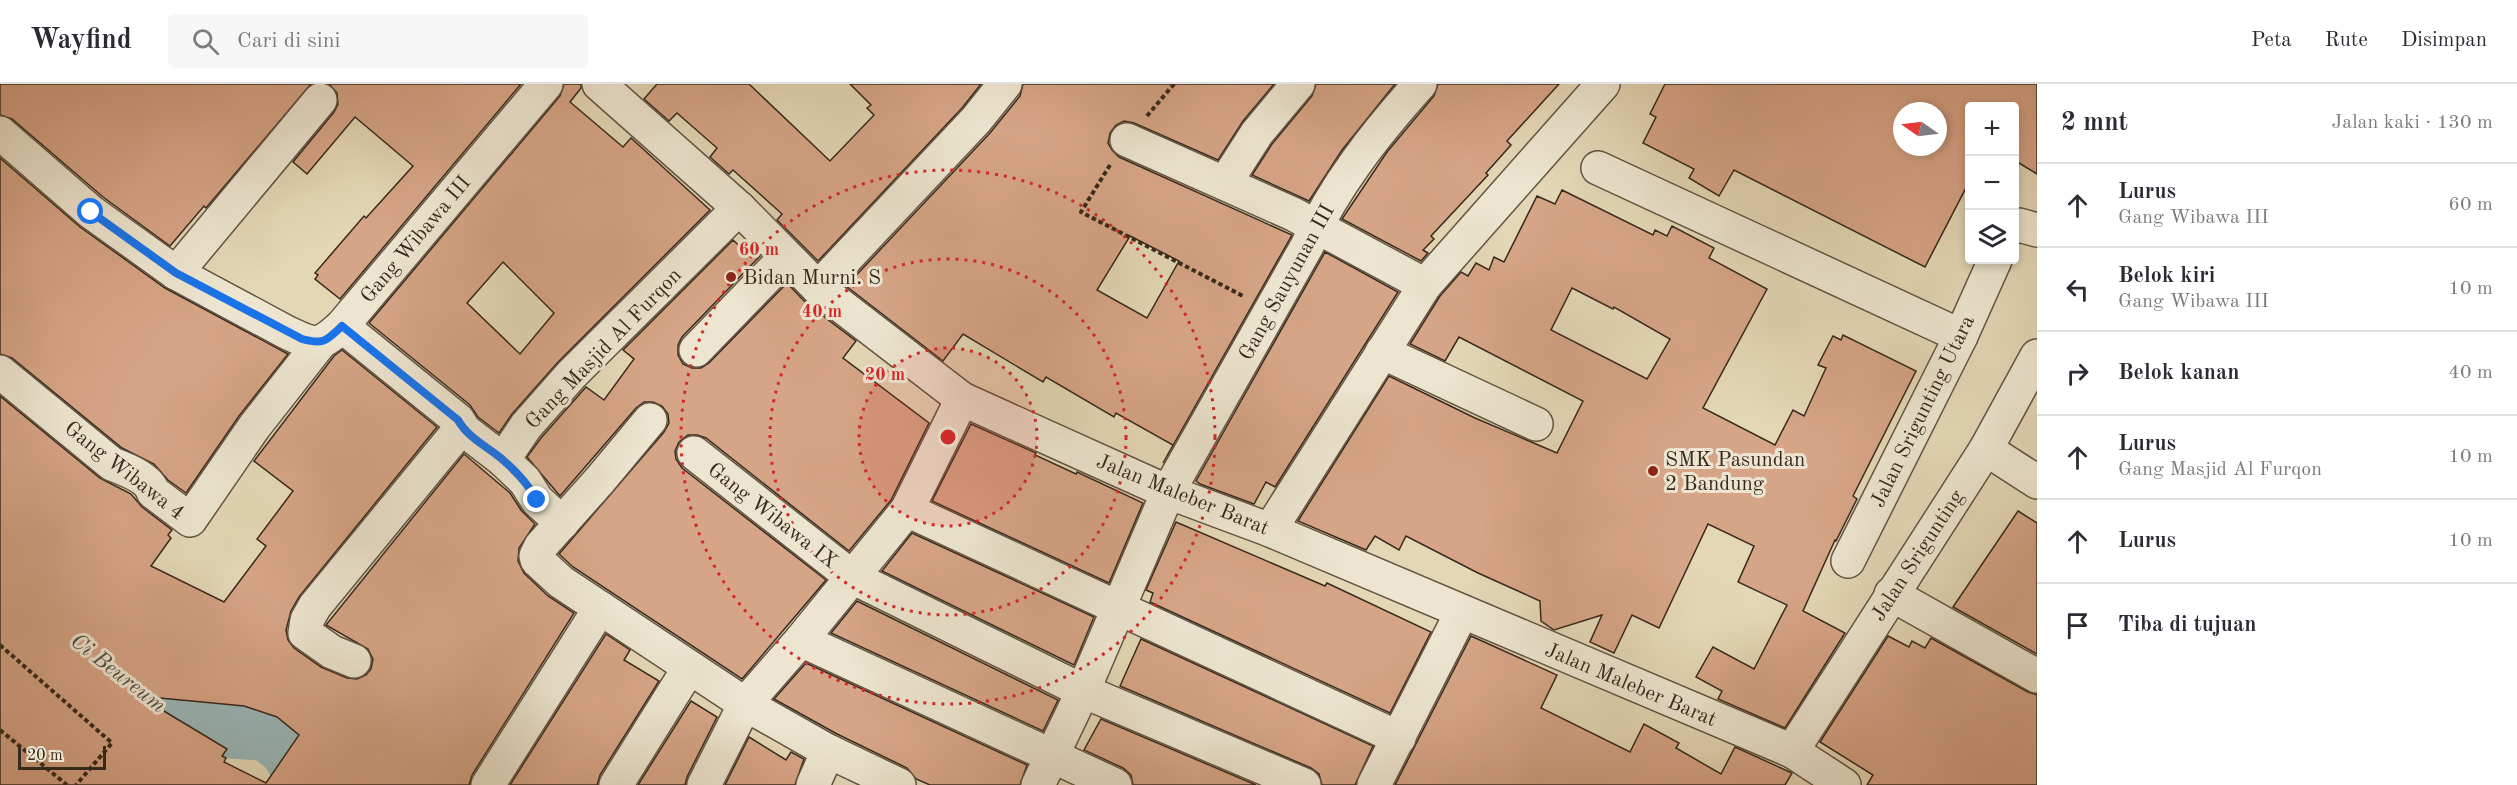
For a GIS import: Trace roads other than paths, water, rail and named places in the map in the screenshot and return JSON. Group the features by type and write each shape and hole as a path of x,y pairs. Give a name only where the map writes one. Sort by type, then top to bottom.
{"street":[{"name":"Gang Wibawa III","path":"331,335 546,84"},
{"name":"Jalan Maleber Barat","path":"599,84 739,208 818,288 962,399 1168,492 1270,530 1462,612 1844,785"},
{"path":"818,288 976,120 1005,84"},
{"path":"1225,183 1257,134 1298,84"},
{"name":"Gang Sauyunan III","path":"1038,785 1054,756 1083,691 1168,492 1271,311 1316,226 1354,164 1420,84"},
{"path":"1270,530 1425,285 1603,84"},
{"path":"176,273 320,100"},
{"path":"0,134 91,212 176,273 302,339 331,335 458,420 464,430 503,460 525,481 537,500 562,523"},
{"path":"1127,140 1316,226 1425,285"},
{"path":"1598,168 1961,336"},
{"name":"Gang Masjid Al Furqon","path":"503,460 526,426 571,375 739,208"},
{"path":"2019,225 2026,225 2037,230"},
{"path":"696,351 786,257"},
{"name":"Jalan Srigunting Utara","path":"1848,561 1961,336 1993,264"},
{"name":"Gang Wibawa 4","path":"0,372 112,464 129,471 152,487 153,492 190,520 254,426 331,335"},
{"path":"1382,352 1536,424"},
{"name":"Jalan Srigunting","path":"1800,766 1891,594 1986,449 2037,356"},
{"path":"704,785 745,704 801,640 907,510 962,399"},
{"path":"650,420 541,546 536,556 537,560 561,582 745,704 828,751 899,785"},
{"path":"354,661 332,652 305,633 307,620 315,606 457,433 464,430"},
{"path":"1986,449 2037,483"},
{"name":"Gang Wibawa IX","path":"694,453 852,577 1083,691 1304,785"},
{"path":"907,510 1399,738"},
{"path":"1891,594 2037,676"},
{"path":"488,785 600,608"},
{"path":"1374,785 1462,612"},
{"path":"801,640 1115,785"},
{"path":"616,785 689,668"},
{"path":"813,785 828,751"}],"waterway":[{"name":"Ci Beureum","path":"0,568 68,633 143,695 182,719 224,731 266,734 287,750 306,785"}],"place":[{"name":"Bidan Murni. S","path":"731,277"},
{"name":"SMK Pasundan 2 Bandung","path":"1653,471"}]}
